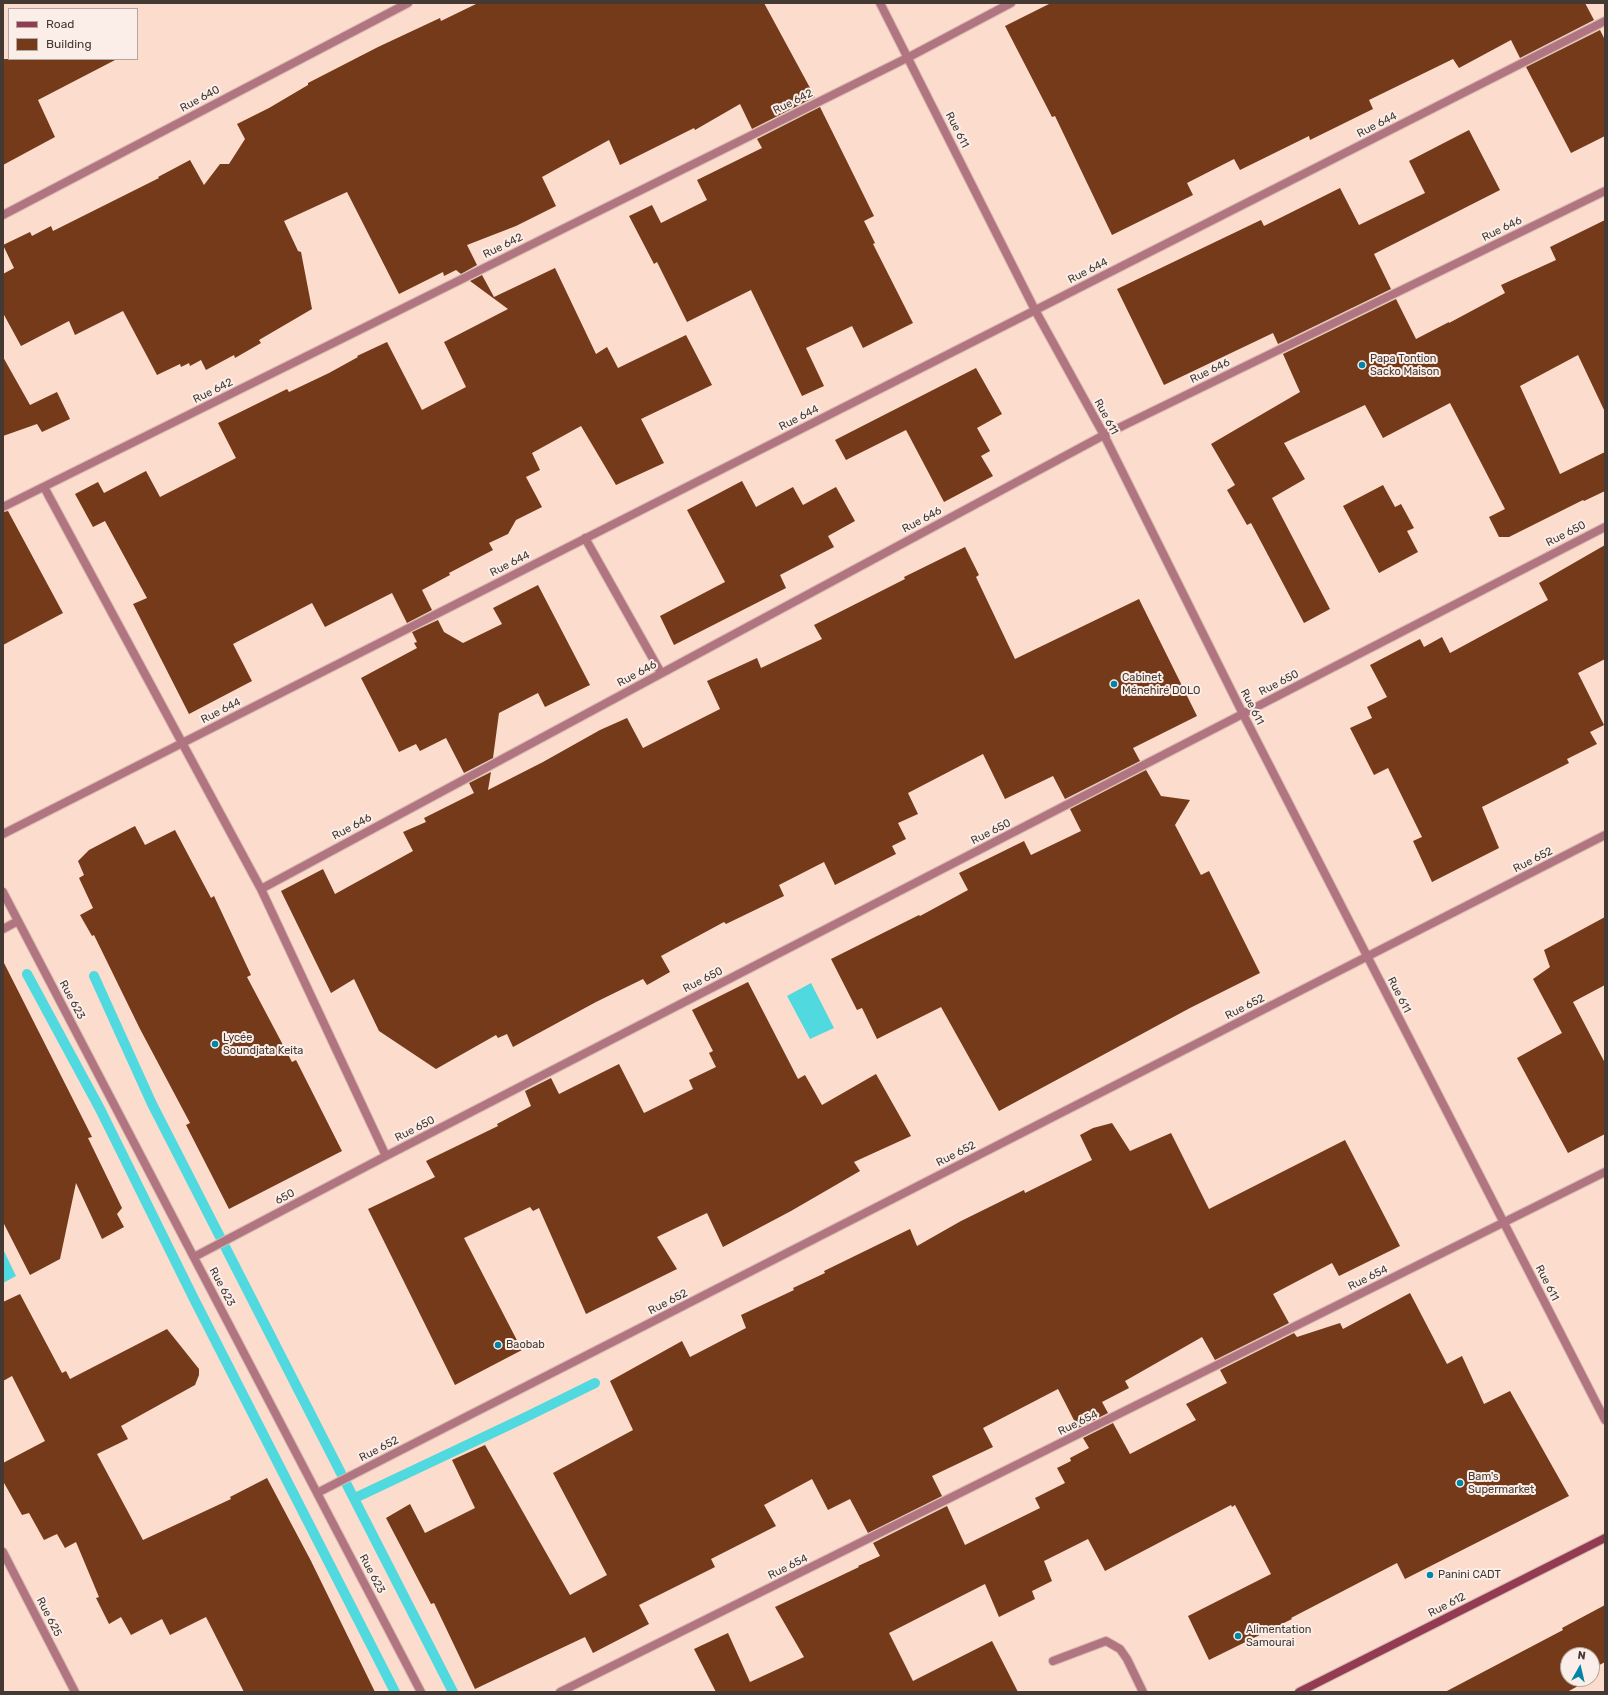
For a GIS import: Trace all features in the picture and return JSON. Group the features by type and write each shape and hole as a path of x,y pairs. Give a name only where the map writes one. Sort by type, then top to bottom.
{"street":[{"name":"Rue 640","path":"3,215 408,3"},
{"name":"Rue 611","path":"880,3 909,57 1035,310 1104,435 1243,714 1605,1420"},
{"name":"Rue 642","path":"3,506 909,57 1011,3"},
{"name":"Rue 644","path":"3,834 1605,21"},
{"name":"Rue 646","path":"261,889 1104,435 1605,191"},
{"path":"44,487 261,889 386,1156"},
{"name":"Rue 650","path":"386,1156 1605,527"},
{"path":"585,538 661,673"},
{"name":"Rue 652","path":"317,1493 1605,835"},
{"name":"Rue 623","path":"3,892 421,1692"},
{"path":"3,929 18,921"},
{"name":"650","path":"194,1257 386,1156"},
{"name":"Rue 654","path":"560,1692 1605,1172"},
{"name":"Rue 612","path":"1299,1692 1605,1538"},
{"name":"Rue 625","path":"3,1552 75,1692"},
{"path":"1053,1661 1106,1641 1120,1649 1127,1659 1143,1692"}],"water":[{"path":"811,983 834,1028 810,1039 787,996"},
{"path":"3,1249 16,1276 3,1283"}],"building":[{"path":"478,3 764,3 815,97 752,129 740,104 695,130 694,128 620,165 609,140 542,177 556,206 516,226 467,245 477,265 461,274 456,270 444,276 443,272 399,294 347,192 284,221 298,251 301,252 312,309 259,340 261,343 235,358 234,355 206,370 201,360 190,366 189,363 181,367 180,364 157,375 123,311 75,335 69,321 21,346 3,313 3,274 14,268 3,245 30,232 32,236 51,226 53,231 159,178 158,177 190,160 204,185 220,164 229,164 245,139 237,124 269,108 308,85 308,83 378,47 440,18 441,21"},
{"path":"1051,3 1585,3 1594,20 1520,58 1511,40 1459,68 1453,59 1369,100 1373,109 1310,140 1309,136 1240,170 1234,159 1187,183 1193,195 1112,235 1055,116 1052,117 1005,26"},
{"path":"1600,30 1605,40 1605,136 1571,153 1526,67"},
{"path":"3,59 115,60 38,100 55,137 3,165"},
{"path":"820,107 874,216 864,221 875,243 873,244 913,323 863,348 852,326 806,348 824,386 802,396 751,290 687,322 657,262 654,264 629,216 652,205 661,223 707,200 697,180 762,148 757,139"},
{"path":"1469,130 1500,190 1374,254 1391,289 1278,344 1273,333 1164,385 1117,289 1261,220 1264,226 1340,188 1359,225 1425,193 1409,161"},
{"path":"1605,220 1605,412 1578,355 1520,386 1560,474 1605,452 1605,491 1584,501 1583,500 1509,537 1499,537 1489,517 1505,509 1450,403 1383,438 1365,405 1284,443 1305,479 1272,498 1330,609 1304,623 1251,523 1247,525 1227,490 1235,485 1211,444 1300,392 1283,354 1396,299 1416,339 1505,293 1501,285 1556,260 1550,247"},
{"path":"555,268 596,354 607,347 618,368 686,335 712,385 641,419 664,463 616,485 581,426 532,453 540,470 526,477 542,507 516,520 508,534 489,543 493,550 449,573 450,575 422,590 432,610 407,623 392,593 325,627 312,603 233,644 252,681 189,714 133,604 147,598 105,521 93,527 75,494 98,482 104,493 146,471 160,497 236,458 218,423 287,389 289,392 329,373 358,357 357,356 387,342 422,410 466,387 444,342 508,309 470,281 482,275 494,297"},
{"path":"3,357 30,405 57,392 70,419 42,432 37,424 3,436"},
{"path":"976,368 1002,414 977,428 990,451 981,456 993,476 944,502 906,430 846,460 835,440"},
{"path":"742,481 756,507 793,487 803,505 836,487 855,521 828,536 834,547 780,575 786,588 674,645 660,616 725,582 687,510"},
{"path":"1383,485 1395,507 1401,504 1414,528 1407,531 1418,552 1379,573 1343,506"},
{"path":"8,511 63,613 3,645 3,512"},
{"path":"1605,545 1605,659 1578,673 1604,725 1590,732 1597,744 1567,759 1569,763 1482,807 1499,848 1432,882 1413,841 1422,837 1388,768 1374,775 1350,728 1372,718 1367,707 1387,697 1370,665 1420,639 1424,647 1442,637 1450,653 1548,600 1539,583"},
{"path":"965,547 979,575 976,577 1015,659 1139,599 1197,716 1133,748 1140,761 1065,799 1053,776 1005,799 983,754 908,793 918,814 898,823 906,839 892,846 896,854 835,885 824,862 779,885 784,896 726,924 724,922 661,956 670,972 647,985 643,979 596,1002 513,1047 507,1034 498,1038 496,1035 436,1069 379,1031 354,979 331,993 281,891 323,869 335,894 413,851 403,832 426,822 424,818 474,793 469,783 491,772 488,790 543,762 600,730 627,718 643,748 720,709 707,681 757,658 761,668 822,639 814,625 905,579 904,577"},
{"path":"538,585 590,685 545,707 538,693 499,713 493,758 464,773 446,738 420,751 416,744 399,752 361,678 417,648 414,643 417,642 412,632 438,620 444,632 463,643 502,624 493,608"},
{"path":"1146,770 1161,796 1190,800 1175,825 1201,875 1209,871 1260,973 1190,1008 999,1111 941,1007 877,1039 862,1008 857,1010 831,959 919,915 920,916 968,890 959,873 1024,841 1031,855 1081,831 1070,809"},
{"path":"135,826 145,845 175,830 211,898 214,896 251,975 247,977 292,1062 296,1060 342,1151 229,1209 186,1125 190,1123 140,1029 94,935 92,936 80,915 93,908 79,878 84,875 78,861 89,850"},
{"path":"1605,917 1605,985 1573,1002 1605,1063 1605,1134 1568,1153 1517,1058 1562,1033 1533,979 1550,967 1544,950"},
{"path":"3,961 92,1137 88,1138 122,1208 117,1214 124,1227 102,1239 76,1183 60,1259 30,1275 3,1222"},
{"path":"748,982 798,1079 805,1075 822,1105 876,1074 911,1136 854,1162 860,1171 791,1211 723,1247 707,1213 657,1237 677,1269 586,1314 539,1208 533,1211 530,1207 464,1238 522,1350 455,1385 368,1209 435,1177 426,1161 498,1126 497,1124 531,1106 525,1091 551,1078 559,1094 619,1064 644,1113 693,1089 689,1080 716,1067 709,1053 713,1051 692,1010"},
{"path":"1112,1123 1130,1151 1171,1133 1209,1209 1345,1140 1400,1246 1339,1276 1332,1263 1273,1294 1289,1323 1215,1360 1202,1337 1125,1381 1129,1388 1102,1402 1108,1413 1078,1428 1058,1389 983,1428 993,1447 932,1476 942,1496 868,1533 850,1499 828,1510 812,1479 764,1505 776,1526 711,1559 715,1567 639,1605 649,1624 593,1653 585,1637 475,1689 434,1603 431,1604 386,1518 410,1504 425,1533 475,1508 452,1460 485,1445 570,1595 607,1575 553,1473 633,1430 610,1381 682,1341 690,1357 746,1328 741,1315 794,1290 793,1288 825,1273 824,1271 910,1229 917,1246 961,1221 1024,1190 1025,1193 1092,1160 1080,1135 1093,1128"},
{"path":"1410,1293 1447,1364 1462,1356 1484,1404 1510,1391 1569,1496 1405,1579 1397,1563 1291,1618 1292,1619 1209,1660 1188,1616 1271,1574 1235,1505 1232,1507 1231,1505 1105,1571 1088,1539 1044,1561 1052,1581 1032,1591 1035,1599 999,1617 985,1584 889,1633 913,1681 992,1641 1018,1692 716,1692 694,1649 728,1633 750,1682 804,1657 775,1607 880,1556 873,1543 947,1506 965,1545 1040,1508 1035,1498 1065,1483 1057,1468 1071,1461 1070,1458 1089,1448 1083,1438 1113,1423 1130,1454 1196,1420 1186,1404 1227,1383 1220,1370 1294,1333 1297,1337 1340,1323 1343,1329"},
{"path":"20,1294 62,1373 66,1371 70,1379 167,1329 199,1369 199,1375 195,1385 121,1426 128,1439 97,1454 143,1540 231,1499 230,1497 267,1478 311,1561 375,1692 244,1692 206,1617 170,1635 162,1619 131,1635 121,1617 109,1624 96,1598 99,1597 76,1542 65,1548 57,1534 44,1540 29,1513 22,1515 3,1481 3,1463 45,1441 12,1376 3,1381 3,1302"},
{"path":"1605,1605 1605,1662 1600,1665 1600,1647 1560,1647 1560,1687 1576,1687 1567,1692 1445,1692 1563,1630 1562,1628"}],"waterway":[{"path":"27,974 100,1109 194,1299 395,1692"},
{"path":"94,976 152,1104 453,1692"},
{"path":"355,1498 595,1383"}],"place":[{"name":"Papa Tontion Sacko Maison","path":"1362,365"},
{"name":"Cabinet Ménehiré DOLO","path":"1114,684"},
{"name":"Lycée Soundjata Keita","path":"215,1044"},
{"name":"Baobab","path":"498,1345"},
{"name":"Bam's Supermarket","path":"1460,1483"},
{"name":"Panini CADT","path":"1430,1575"},
{"name":"Alimentation Samourai","path":"1238,1636"}]}
